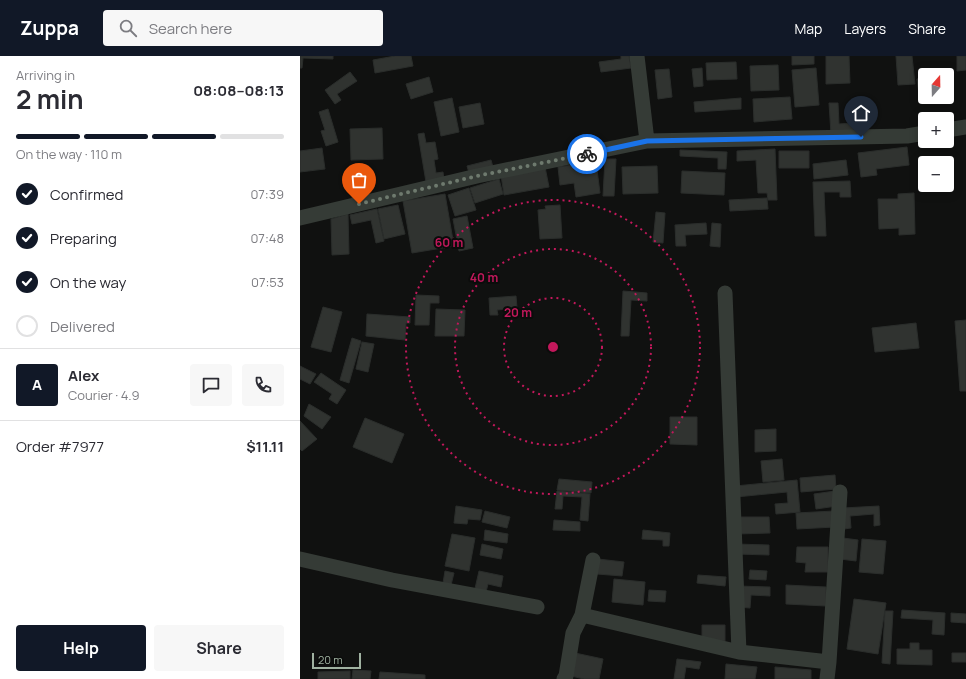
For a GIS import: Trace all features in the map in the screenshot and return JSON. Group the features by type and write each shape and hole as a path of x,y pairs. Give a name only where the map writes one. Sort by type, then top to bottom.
{"street":[{"path":"637,56 647,141"},
{"path":"954,129 966,127"},
{"path":"300,218 477,176 647,141 907,136 918,134"},
{"path":"725,293 739,652"},
{"path":"827,679 840,492"},
{"path":"300,559 392,580 537,607"},
{"path":"564,679 566,676 573,632 582,615 593,560"},
{"path":"582,615 739,652 829,662"}],"building":[{"path":"300,56 333,56 333,59 303,58 302,68 300,68"},
{"path":"395,56 411,56 413,66 375,73 373,60"},
{"path":"621,56 629,56 631,68 601,72 599,62 621,59"},
{"path":"792,56 814,56 814,64 792,65"},
{"path":"826,56 849,56 850,83 826,84"},
{"path":"896,56 912,56 915,84 898,85"},
{"path":"957,56 966,56 966,70 957,71"},
{"path":"736,62 737,79 707,80 706,63"},
{"path":"778,65 779,90 751,91 750,66"},
{"path":"702,68 703,86 694,87 692,69"},
{"path":"816,68 819,105 795,107 792,70"},
{"path":"669,69 672,97 658,99 655,70"},
{"path":"350,72 357,81 337,94 341,100 335,104 325,90"},
{"path":"429,77 433,92 411,99 406,84"},
{"path":"790,97 792,119 754,122 753,99"},
{"path":"452,98 459,132 441,136 434,102"},
{"path":"741,98 741,109 695,112 694,102"},
{"path":"480,103 484,124 463,128 459,107"},
{"path":"829,103 838,103 839,124 853,123 854,132 831,134"},
{"path":"328,109 338,142 326,146 321,131 325,130 319,112"},
{"path":"382,128 383,159 351,160 350,129"},
{"path":"424,133 426,143 435,142 438,159 434,160 436,173 443,172 444,179 426,182 418,134"},
{"path":"907,147 909,165 876,169 877,175 861,177 858,153"},
{"path":"322,148 325,169 300,172 300,151"},
{"path":"775,149 777,200 768,200 767,193 758,193 756,160 737,161 737,151"},
{"path":"680,150 727,152 726,169 718,169 718,158 680,156"},
{"path":"779,151 809,151 809,168 779,168"},
{"path":"605,159 616,159 614,196 603,196"},
{"path":"491,160 493,167 469,173 467,166"},
{"path":"846,160 848,175 814,179 813,164"},
{"path":"596,162 600,193 576,197 574,183 560,185 558,167"},
{"path":"355,164 367,165 364,199 352,198"},
{"path":"657,166 658,193 623,194 622,167"},
{"path":"545,167 549,187 504,195 501,175"},
{"path":"682,171 725,173 724,195 681,193"},
{"path":"499,179 503,194 475,203 470,188"},
{"path":"850,181 851,197 840,197 840,192 824,192 826,236 815,236 813,182"},
{"path":"469,188 476,210 455,216 448,195"},
{"path":"914,193 915,234 899,235 899,228 879,229 878,199 898,199 898,194"},
{"path":"445,194 454,246 412,253 403,201"},
{"path":"767,198 768,209 730,211 729,200"},
{"path":"398,205 405,234 384,239 378,209"},
{"path":"560,205 562,238 540,239 538,210 546,209 545,206"},
{"path":"377,209 384,241 376,243 371,220 352,224 350,215"},
{"path":"656,212 665,213 663,243 653,242"},
{"path":"348,214 349,254 332,255 331,219"},
{"path":"467,216 473,248 459,251 453,219"},
{"path":"706,223 707,234 685,235 686,246 676,246 675,225"},
{"path":"712,223 721,224 720,247 710,246"},
{"path":"623,291 647,293 647,301 631,300 629,336 621,336"},
{"path":"416,295 439,296 439,303 430,303 429,325 415,325"},
{"path":"516,296 517,308 497,310 498,315 490,315 489,298"},
{"path":"323,307 342,312 331,352 311,347"},
{"path":"436,309 465,310 464,336 435,336"},
{"path":"367,314 410,317 410,323 406,323 405,340 366,336"},
{"path":"966,320 966,391 960,391 955,321"},
{"path":"916,323 919,348 875,352 872,328"},
{"path":"352,338 361,341 349,383 340,380"},
{"path":"362,342 374,344 368,372 356,369"},
{"path":"300,366 316,374 310,384 300,379"},
{"path":"321,373 346,390 337,404 329,399 332,394 314,382"},
{"path":"309,404 331,417 322,429 304,416"},
{"path":"670,417 697,417 697,445 670,444"},
{"path":"365,418 404,434 392,463 353,447"},
{"path":"300,421 317,439 302,451 300,449"},
{"path":"776,429 776,451 755,452 755,430"},
{"path":"782,459 784,480 763,482 761,461"},
{"path":"835,475 836,489 801,492 800,478"},
{"path":"559,479 592,482 591,493 557,490"},
{"path":"797,480 800,512 776,514 775,504 788,503 787,492 736,497 735,486"},
{"path":"557,491 590,494 588,521 580,520 582,497 563,496 562,509 555,509"},
{"path":"835,491 837,506 816,509 814,494"},
{"path":"456,506 482,510 480,520 468,519 467,524 454,523"},
{"path":"879,506 880,525 874,526 874,514 850,516 851,528 844,529 843,508"},
{"path":"485,511 510,517 507,528 482,522"},
{"path":"834,511 835,527 797,529 796,513"},
{"path":"736,517 769,517 770,533 737,534"},
{"path":"554,520 580,522 580,531 553,530"},
{"path":"485,530 508,534 507,543 484,540"},
{"path":"643,530 670,533 669,546 663,546 663,540 642,539"},
{"path":"452,534 475,538 469,571 445,566"},
{"path":"843,538 858,540 856,561 840,559"},
{"path":"862,539 886,541 883,574 859,572"},
{"path":"482,544 503,549 501,559 480,555"},
{"path":"736,544 769,545 769,555 736,554"},
{"path":"797,547 828,547 828,572 805,572 806,563 796,562"},
{"path":"598,559 624,562 622,576 597,574"},
{"path":"750,570 767,571 766,580 749,579"},
{"path":"445,571 454,573 451,585 443,583"},
{"path":"479,571 503,576 501,587 488,584 485,596 474,593"},
{"path":"698,575 726,577 725,586 697,583"},
{"path":"614,579 645,582 643,605 612,602"},
{"path":"786,585 826,587 826,606 786,604"},
{"path":"738,586 770,587 770,596 751,595 750,608 738,607"},
{"path":"649,590 666,591 665,602 648,601"},
{"path":"854,599 886,603 878,654 847,649"},
{"path":"902,610 945,613 944,635 932,634 933,620 901,618"},
{"path":"885,611 893,611 890,664 882,663"},
{"path":"951,613 966,614 966,623 951,622"},
{"path":"702,625 725,625 725,641 702,641"},
{"path":"910,643 919,643 919,650 932,650 932,665 897,664 897,649 910,649"},
{"path":"575,653 603,659 599,679 584,679 571,676"},
{"path":"952,653 966,653 966,662 952,662"},
{"path":"677,659 701,662 699,669 686,667 684,679 674,679"},
{"path":"726,664 757,667 755,679 725,679"},
{"path":"775,667 811,670 811,679 775,679"},
{"path":"353,670 371,671 370,679 352,679"},
{"path":"350,671 350,679 318,679 318,672"},
{"path":"380,672 425,675 425,679 379,679"}],"way so far":[{"path":"359,204 477,176 587,154"}],"route":[{"path":"587,154 647,141 861,137"}]}
